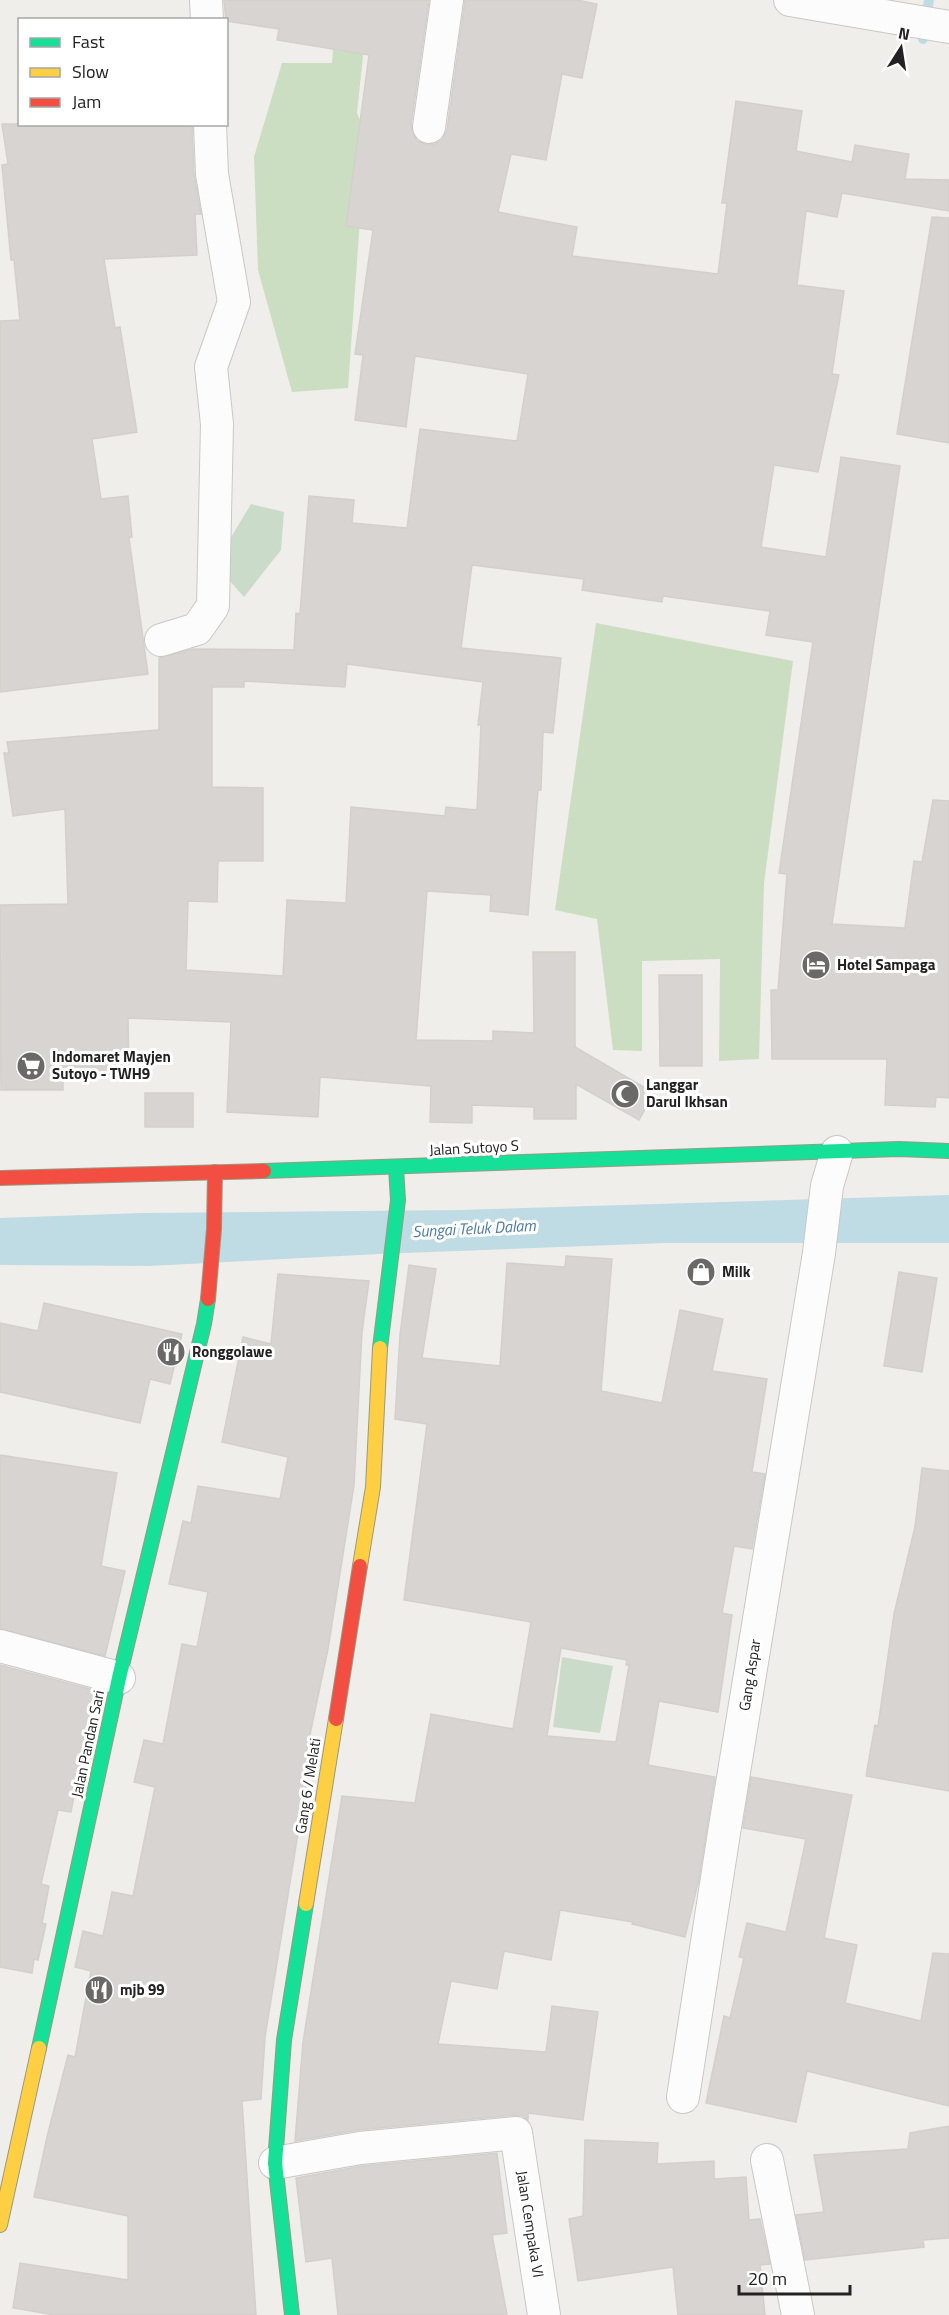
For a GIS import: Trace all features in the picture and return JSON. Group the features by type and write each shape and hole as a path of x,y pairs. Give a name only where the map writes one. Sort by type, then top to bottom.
{"main road":[{"name":"Jalan Sutoyo S","path":"0,1178 396,1168 899,1149 949,1151"},
{"name":"Gang 6 / Melati","path":"292,2315 275,2163 284,2040 373,1487 381,1333 398,1200 396,1168"},
{"name":"Jalan Pandan Sari","path":"0,2225 119,1678 204,1324 212,1272 216,1205 214,1172"}],"street":[{"path":"206,0 207,18"},
{"path":"429,127 447,0"},
{"path":"790,0 916,10 949,27"},
{"path":"161,640 197,629 213,606 217,424 211,367 234,302 212,174 210,126"},
{"name":"Gang Aspar","path":"683,2097 819,1253 827,1186 837,1152"},
{"path":"0,1646 119,1678"},
{"name":"Jalan Cempaka VI","path":"275,2163 360,2148 516,2133 544,2315"},
{"path":"767,2160 798,2315"}],"green space":[{"path":"337,0 369,0 357,113 366,135 348,388 292,392 258,270 254,157 282,63 332,63"},
{"path":"251,504 284,512 281,550 244,597 219,569 230,539"},
{"path":"596,623 793,661 764,884 759,1059 719,1061 720,959 642,961 642,1051 613,1050 597,919 555,910"},
{"path":"562,1657 613,1666 600,1733 553,1727"}],"water":[{"name":"Sungai Teluk Dalam","path":"949,1195 949,1243 666,1243 149,1266 0,1265 0,1218 142,1213 460,1210"}],"building":[{"path":"224,0 429,0 411,125 417,141 427,145 435,144 443,139 447,130 465,0 577,0 597,4 582,78 562,74 546,160 511,154 498,212 577,227 572,256 718,274 727,203 722,203 736,101 802,111 796,151 852,162 855,145 909,154 905,179 949,180 949,211 842,193 837,217 806,211 797,285 844,291 832,374 839,375 818,472 774,465 761,547 826,557 841,457 900,466 832,924 905,928 914,861 922,862 933,800 949,801 949,1098 936,1097 935,1107 885,1105 887,1059 772,1059 771,990 778,990 787,874 779,873 813,642 766,635 770,611 663,596 662,602 582,590 584,579 472,565 461,648 561,658 553,733 543,732 541,790 538,790 528,915 490,911 491,895 427,891 416,1040 493,1041 493,1031 534,1033 533,952 575,952 575,1047 654,1093 639,1120 576,1084 576,1119 534,1119 534,1107 472,1105 472,1123 430,1122 431,1086 320,1077 318,1117 227,1112 231,1022 128,1018 129,1074 63,1075 63,1090 1,1090 0,905 68,904 65,809 13,816 4,753 9,753 7,742 159,730 159,658 193,649 294,650 296,613 300,614 309,496 354,500 352,523 407,528 420,429 517,441 528,374 415,356 406,427 355,420 363,355 355,354 373,230 346,226 369,55 277,40 279,29 228,21","holes":["347,664 483,682 478,725 481,725 477,810 446,807 445,816 351,807 346,903 287,900 283,976 186,970 188,901 217,902 218,861 263,861 263,788 212,787 212,687 244,687 244,681 345,687"]},
{"path":"2,124 18,124 18,126 192,126 194,175 201,214 195,214 197,255 104,259 115,328 120,327 137,432 92,439 101,499 128,496 132,537 129,538 148,674 0,692 0,321 20,320 14,260 11,260 2,165 8,164"},
{"path":"932,217 949,218 949,443 897,434"},
{"path":"659,975 702,975 702,1066 660,1066"},
{"path":"145,1093 193,1093 193,1127 145,1127"},
{"path":"566,1256 612,1259 601,1391 662,1403 680,1310 723,1319 712,1371 767,1379 752,1472 765,1474 752,1549 734,1546 722,1613 732,1615 718,1712 659,1701 648,1765 715,1777 699,1879 685,1937 632,1924 633,1922 560,1910 551,1960 504,1951 497,1989 451,1981 438,2044 546,2052 552,2006 598,2012 583,2120 528,2113 528,2120 523,2116 514,2115 358,2130 295,2141 303,2042 342,1796 415,1803 431,1714 513,1729 531,1622 404,1600 427,1424 395,1419 400,1335 409,1265 436,1269 422,1358 500,1366 507,1263 565,1267","holes":["561,1648 627,1660 626,1665 629,1665 616,1742 547,1736"]},
{"path":"899,1272 937,1278 922,1372 884,1366"},
{"path":"278,1274 369,1281 362,1332 354,1485 328,1649 305,1758 310,1759 265,2037 261,2099 242,2101 256,2315 55,2315 13,2308 20,2263 128,2280 128,2216 34,2197 68,2055 75,2057 91,1971 75,1967 83,1931 103,1936 112,1892 133,1896 155,1787 134,1782 144,1740 163,1744 182,1644 197,1647 208,1592 169,1584 183,1521 191,1523 198,1486 280,1499 288,1457 222,1442 243,1337 271,1344"},
{"path":"44,1303 182,1334 170,1384 150,1379 140,1423 0,1392 0,1323 38,1331"},
{"path":"0,1455 117,1473 101,1566 125,1571 105,1656 0,1629"},
{"path":"922,1468 949,1471 949,1791 866,1776 875,1725 878,1726 894,1614 915,1527"},
{"path":"0,1665 94,1690 71,1812 58,1810 41,1884 49,1886 42,1923 46,1924 38,1960 34,1959 32,1973 0,1967"},
{"path":"751,1777 852,1795 824,1938 857,1945 845,2003 921,2021 933,1953 949,1954 949,2106 807,2071 796,2122 706,2103 724,2016 730,2018 744,1958 739,1957 747,1923 786,1932 806,1839 743,1828"},
{"path":"949,2126 949,2238 923,2240 924,2247 805,2260 796,2215 824,2212 814,2155 908,2149 910,2133"},
{"path":"585,2140 658,2143 657,2164 714,2161 714,2179 746,2177 749,2220 760,2219 770,2264 760,2265 765,2315 678,2315 673,2267 578,2281 569,2219 583,2216"},
{"path":"497,2153 507,2233 492,2235 507,2315 338,2315 332,2258 306,2262 296,2178 362,2166"}],"waterway":[{"path":"923,39 929,0"}],"traffic: fast":[{"path":"264,1171 899,1149 949,1151"},
{"path":"380,1348 398,1200 396,1168"},
{"path":"39,2048 119,1678 204,1324 208,1299"},
{"path":"292,2315 275,2163 284,2040 306,1904"}],"traffic: slow":[{"path":"360,1566 373,1487 380,1348"},
{"path":"306,1904 336,1719"},
{"path":"0,2225 39,2048"}],"traffic: jam":[{"path":"0,1178 264,1171"},
{"path":"208,1299 214,1229 215,1172"},
{"path":"336,1719 360,1566"}],"place":[{"name":"Hotel Sampaga","path":"816,965"},
{"name":"Indomaret Mayjen Sutoyo - TWH9","path":"31,1066"},
{"name":"Langgar Darul Ikhsan","path":"625,1094"},
{"name":"Milk","path":"701,1272"},
{"name":"Ronggolawe","path":"171,1352"},
{"name":"mjb 99","path":"99,1990"}]}
